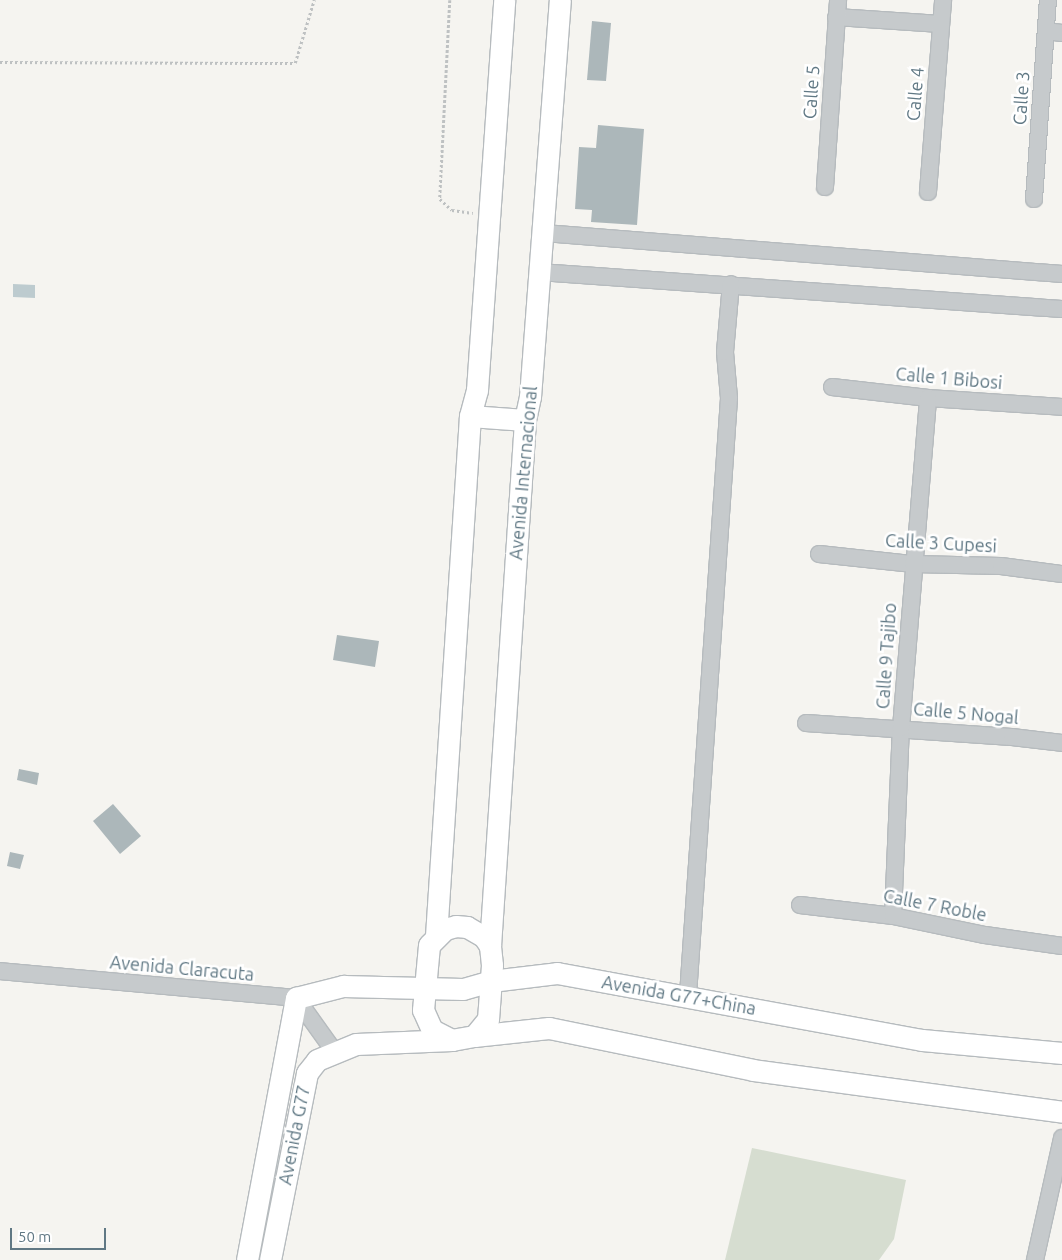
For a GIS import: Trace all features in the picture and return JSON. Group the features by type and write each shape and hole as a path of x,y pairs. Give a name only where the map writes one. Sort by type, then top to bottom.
{"main road":[{"path":"452,1040 441,1037 426,1021 424,989 426,956 436,936 470,416 477,390 504,0"},
{"name":"Avenida Internacional","path":"490,946 525,420 530,397 544,233 560,0"},
{"path":"470,416 525,420"},
{"path":"436,936 456,926 467,927 476,931 490,946 492,981 488,1019 474,1036"},
{"name":"Avenida G77+China","path":"296,998 343,986 463,989 492,981 556,973 688,995 922,1040 1062,1053"},
{"name":"Avenida G77","path":"247,1260 296,998"},
{"path":"474,1036 548,1028 753,1070 1062,1112"},
{"name":"Avenida G77","path":"270,1260 307,1073 318,1060 356,1044 452,1040 474,1036"}],"street":[{"name":"Calle 5","path":"825,187 838,0"},
{"name":"Calle 4","path":"928,192 943,0"},
{"name":"Calle 3","path":"1034,199 1054,32 1048,0"},
{"path":"836,17 941,24"},
{"path":"544,233 1062,274"},
{"path":"540,272 731,284 1062,309"},
{"path":"688,995 729,398 726,352 731,284"},
{"name":"Calle 1 Bibosi","path":"832,387 928,398 1062,407"},
{"name":"Calle 9 Tajibo","path":"894,916 901,728 928,398"},
{"name":"Calle 3 Cupesi","path":"819,554 913,564 1001,566 1062,574"},
{"name":"Calle 5 Nogal","path":"806,723 901,728 1062,743"},
{"name":"Calle 7 Roble","path":"800,905 894,916 985,935 1062,946"},
{"name":"Avenida Claracuta","path":"0,971 296,998"},
{"path":"296,998 334,1052"},
{"path":"1035,1260 1062,1138"}],"path":[{"path":"0,62 295,63 314,0"},
{"path":"450,0 440,199 452,210 489,214"}],"shaded area":[{"path":"13,284 35,285 35,298 13,297"},
{"path":"752,1148 906,1180 894,1239 879,1260 725,1260"}],"building":[{"path":"592,21 611,23 606,81 587,80"},
{"path":"598,125 644,129 637,225 591,222 592,210 575,209 579,147 596,148"},
{"path":"337,635 379,641 375,667 333,660"},
{"path":"19,769 39,773 37,785 17,780"},
{"path":"113,804 141,836 120,854 93,821"},
{"path":"10,852 24,855 20,869 7,866"}]}
